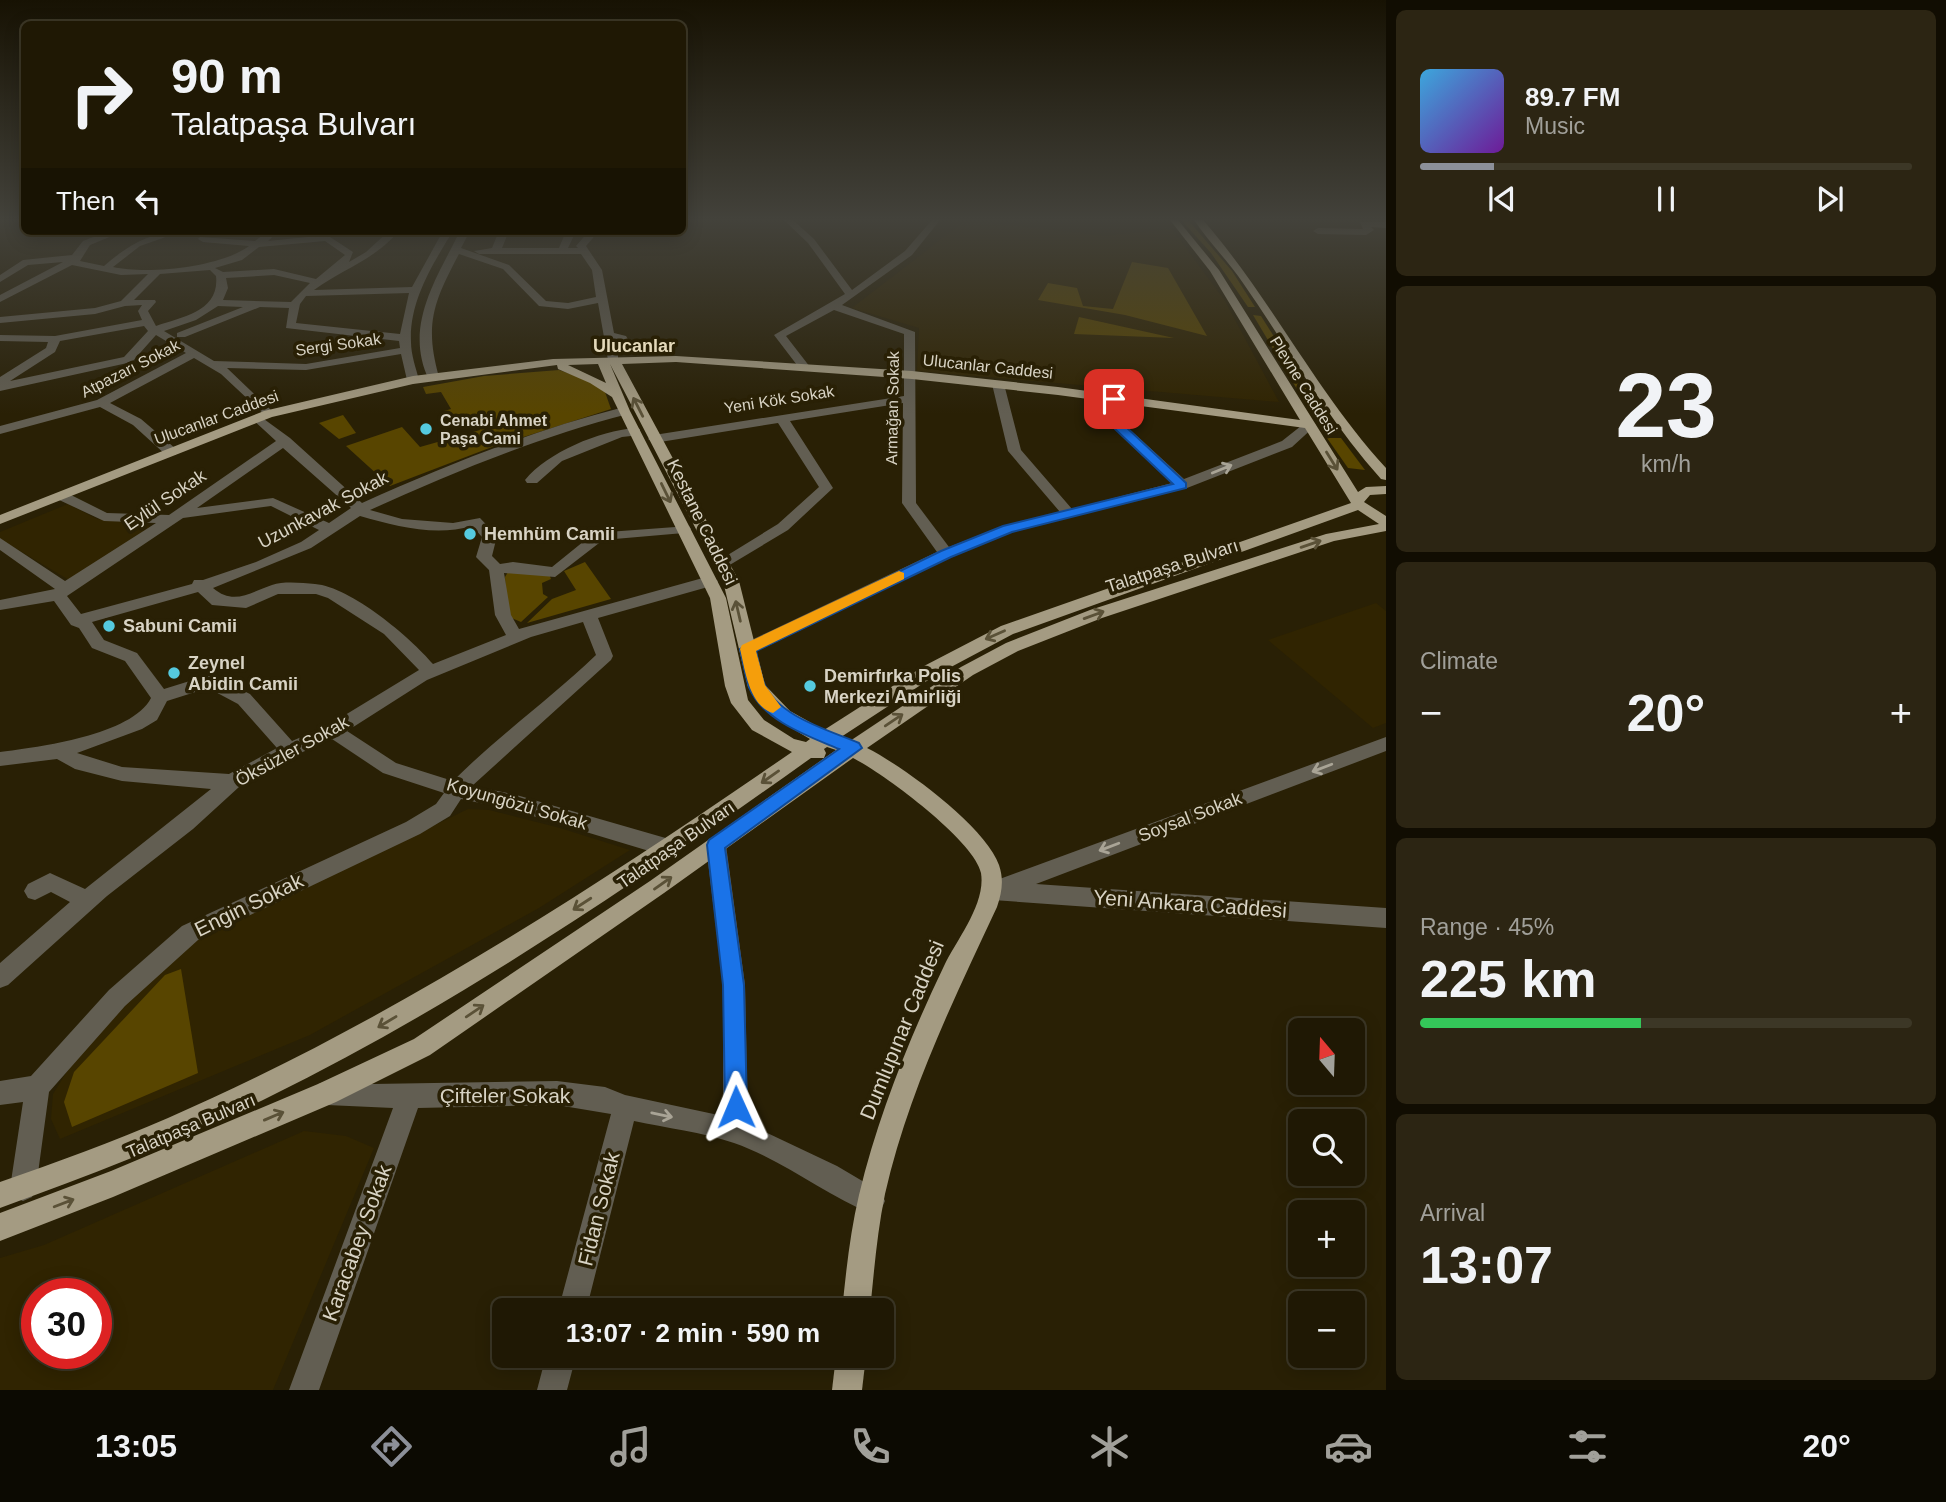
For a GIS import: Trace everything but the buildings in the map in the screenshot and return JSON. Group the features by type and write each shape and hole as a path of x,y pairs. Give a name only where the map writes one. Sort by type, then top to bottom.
{"main road":[{"name":"Plevne Caddesi","path":"1223,285 1359,503"},
{"name":"Plevne Caddesi","path":"1250,285 1349,436 1386,476"},
{"name":"Ulucanlar Caddesi","path":"0,520 262,416 433,376 610,356 804,366 912,375 1310,425"},
{"name":"Ulucanlar Caddesi","path":"494,368 562,367 610,356"},
{"name":"Kestane Caddesi","path":"610,356 621,404 718,598 734,686 740,703 758,725 788,744 817,744"},
{"name":"Kestane Caddesi","path":"610,356 731,581 757,687 764,698 817,744"},
{"path":"562,367 594,380 621,404"},
{"name":"Talatpaşa Bulvarı","path":"11,1192 113,1154 318,1061 552,922 669,848 817,744 947,661 998,634 1359,503 1366,491 1386,490"},
{"path":"1359,503 1386,522"},
{"name":"Talatpaşa Bulvarı","path":"0,1227 113,1184 327,1093 422,1047 967,671 1044,634 1331,537 1386,527"},
{"path":"817,744 894,772 982,849 990,862 993,891"},
{"name":"Dumlupınar Caddesi","path":"858,1298 872,1201 888,1141 928,1030 993,891"},
{"path":"847,1390 850,1368"}],"street":[{"path":"0,299 25,285"},
{"path":"125,303 143,285"},
{"path":"217,303 224,285"},
{"path":"315,285 295,305 290,326 406,344"},
{"path":"413,380 406,344 408,316 419,285"},
{"path":"433,376 422,333 427,306 439,285"},
{"path":"524,285 543,304 568,306 602,299"},
{"path":"600,285 610,356"},
{"path":"843,285 851,295"},
{"path":"804,366 780,335 834,306 865,285"},
{"path":"306,293 416,290"},
{"path":"0,320 95,311 125,303 151,302 143,312 152,326"},
{"path":"0,338 55,339 152,326 194,318 217,303 295,305"},
{"path":"171,338 259,304"},
{"name":"Armağan Sokak","path":"834,306 910,331 912,375 909,503 946,554"},
{"path":"0,384 128,360 152,326"},
{"name":"Sergi Sokak","path":"152,326 211,364 306,367 406,344"},
{"path":"0,384 51,350 55,339"},
{"name":"Atpazarı Sokak","path":"0,430 102,403 193,354"},
{"path":"211,364 225,372 285,441 360,509 401,523 453,527 475,521 490,536 484,557 496,569 503,615 514,637"},
{"path":"998,384 1015,451 1070,515"},
{"name":"Yeni Kök Sokak","path":"654,439 911,398"},
{"path":"1114,399 1119,427 1182,485"},
{"path":"102,403 137,422 171,452"},
{"name":"Uzunkavak Sokak","path":"77,621 261,565 306,545 360,509 463,463 581,416 621,404"},
{"path":"723,564 783,527 826,488 781,417"},
{"path":"747,649 946,554 1008,529 1182,485 1287,443 1310,425"},
{"path":"532,481 557,458 620,433 635,432"},
{"name":"Eylül Sokak","path":"0,605 61,591 285,441"},
{"path":"62,496 104,517 175,517 273,502 329,529"},
{"path":"496,569 513,567 555,572 599,536 684,529"},
{"path":"0,543 61,591 77,621 85,624 98,644 131,657 160,696"},
{"name":"Öksüzler Sokak","path":"0,977 135,860 209,804 232,782 289,750 333,732 374,703 430,672 514,637 710,581"},
{"path":"200,584 218,601 246,603 276,589 294,587 334,594 377,624 383,624 406,644 430,672"},
{"name":"Engin Sokak","path":"37,1087 117,998 190,933 413,828 443,810 457,789 605,656 588,614"},
{"path":"0,759 59,752 136,724 151,715 160,696 209,681 244,699 289,750"},
{"name":"Koyungözü Sokak","path":"333,732 390,768 669,848"},
{"name":"Soysal Sokak","path":"993,891 1386,744"},
{"path":"59,752 82,764 122,774 175,780 232,782"},
{"path":"716,845 734,985 736,1131"},
{"path":"35,891 50,882 88,901"},
{"name":"Yeni Ankara Caddesi","path":"993,891 1386,918"},
{"path":"0,1093 37,1087 11,1192"},
{"name":"Çifteler Sokak","path":"327,1093 410,1096 557,1093 605,1099 625,1107 736,1131 828,1175 872,1201"},
{"name":"Karacabey Sokak","path":"304,1390 410,1096"},
{"name":"Fidan Sokak","path":"575,1298 625,1107"},
{"path":"552,1390 558,1368"}],"shaded area":[{"path":"882,285 1213,285 1225,301 1279,402 917,371 919,328 852,308"},
{"path":"1047,285 1059,285 1077,288 1083,306 1113,309 1123,285 1178,285 1207,336 1125,315 1038,300"},
{"path":"1233,285 1241,285 1255,307 1248,307"},
{"path":"1253,315 1261,316 1316,403 1304,401"},
{"path":"1079,317 1174,338 1074,334"},
{"path":"559,370 587,380 605,392 611,409 492,447 390,486 346,446 402,427 420,447 480,430 476,422 456,427 444,411 451,409 441,392 426,394 423,387 484,376"},
{"path":"343,415 356,433 339,439 319,423"},
{"path":"1327,438 1341,438 1365,470 1348,468"},
{"path":"68,504 97,519 147,523 150,529 69,580 0,539 0,532"},
{"path":"585,562 611,599 527,623 552,599 576,590 564,571"},
{"path":"508,572 549,574 551,579 542,583 543,594 548,597 521,622 507,616 505,577"},
{"path":"1376,603 1386,611 1386,723 1373,728 1268,640"},
{"path":"468,809 489,810 630,850 539,908 310,1035 60,1139 51,1119 53,1094 81,1049 187,945"},
{"path":"181,969 198,1073 72,1127 64,1102 74,1072 165,975"},
{"path":"304,1131 346,1136 374,1148 273,1390 0,1390 0,1258 44,1245"}],"slow traffic":[{"path":"773,707 757,687 747,649 899,576"}],"place":[{"name":"Cenabi Ahmet Paşa Cami","path":"426,429"},
{"name":"Hemhüm Camii","path":"470,534"},
{"name":"Sabuni Camii","path":"109,626"},
{"name":"Zeynel Abidin Camii","path":"174,673"},
{"name":"Demirfırka Polis Merkezi Amirliği","path":"810,686"}],"district":[{"name":"Ulucanlar","path":"634,346"}],"route":[{"path":"736,1107 734,985 716,845 853,748 826,738 775,709 757,687 747,649 946,554 1008,529 1182,485 1119,427 1114,399"}]}
